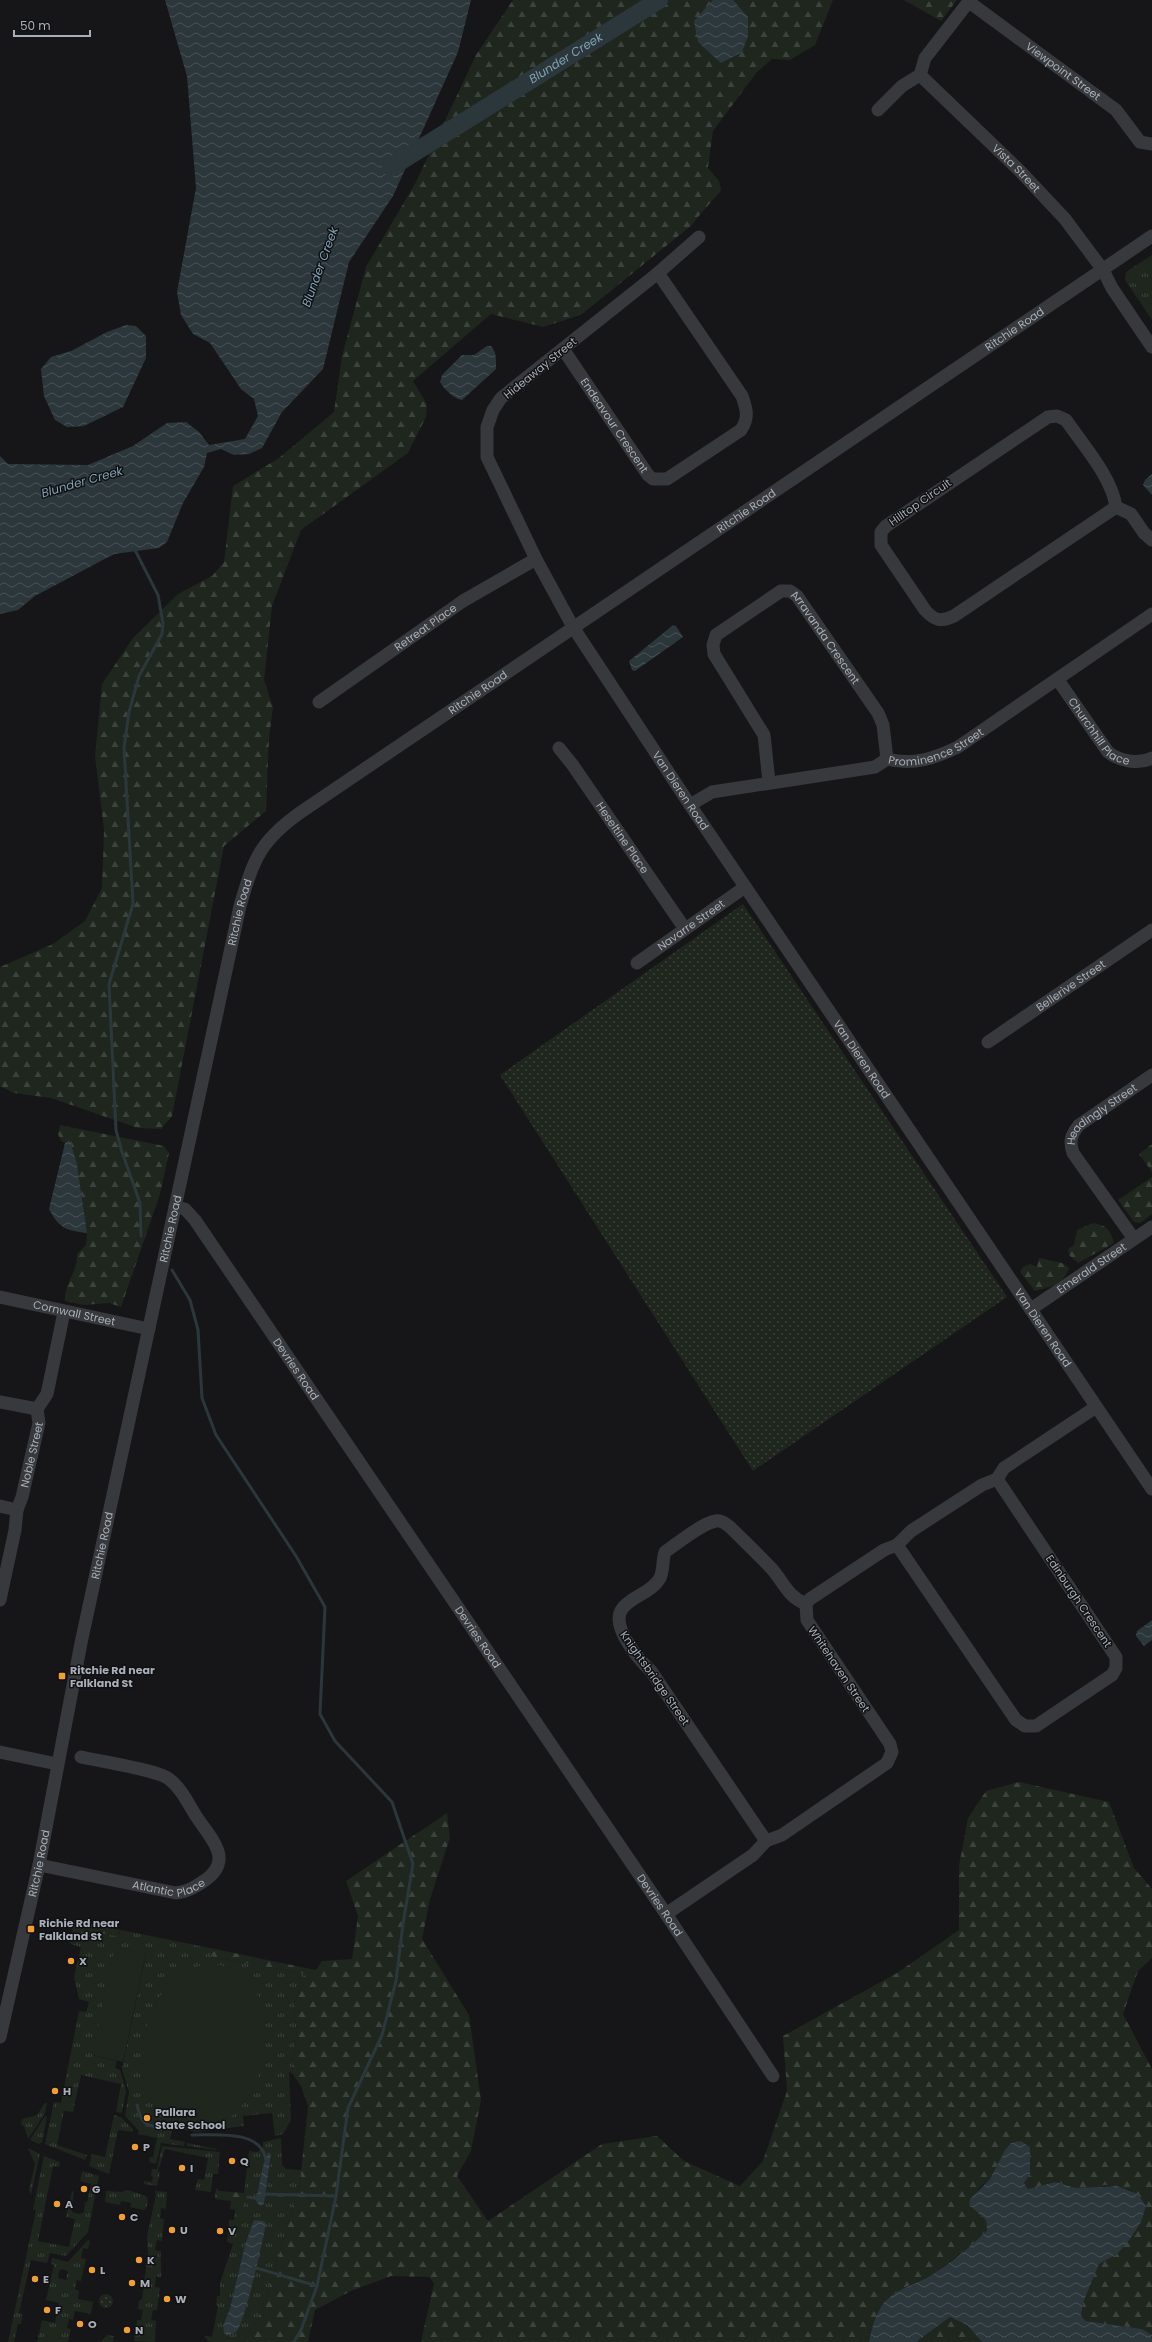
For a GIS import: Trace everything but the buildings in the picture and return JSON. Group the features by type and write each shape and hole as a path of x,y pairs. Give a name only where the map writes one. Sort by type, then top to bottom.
{"street":[{"path":"878,110 902,86 920,75 925,58 970,1"},
{"name":"Viewpoint Street","path":"970,1 1116,110 1140,142 1152,144"},
{"name":"Vista Street","path":"920,75 1020,171 1065,219 1102,270 1112,288 1152,347"},
{"name":"Ritchie Road","path":"0,2037 38,1865 57,1764 240,906 259,852 278,828 301,812 1152,236"},
{"name":"Hideaway Street","path":"573,627 536,559 487,456 487,427 492,410 501,398 658,273 699,237"},
{"name":"Endeavour Crescent","path":"563,349 648,475 653,479 666,479 741,430 746,422 747,411 742,396 658,273"},
{"name":"Hilltop Circuit","path":"1057,416 1066,420 1109,483 1116,507 954,616 943,621 934,619 925,610 881,545 881,532 886,526 1048,417 1057,416"},
{"path":"1116,507 1131,514 1152,540"},
{"name":"Retreat Place","path":"319,702 463,601 536,559"},
{"name":"Arravanda Crescent","path":"769,782 764,735 714,654 713,645 716,635 781,591 790,591 797,596 878,713 884,725 887,759"},
{"name":"Prominence Street","path":"690,805 712,792 769,782 875,767 887,759 902,763 937,758 958,747 1058,680 1152,614"},
{"name":"Van Dieren Road","path":"573,627 745,887 1152,1488"},
{"name":"Churchhill Place","path":"1058,680 1108,752 1116,758 1147,761 1152,758"},
{"name":"Heseltine Place","path":"559,748 572,764 685,929"},
{"name":"Navarre Street","path":"637,963 745,887"},
{"name":"Bellerive Street","path":"988,1042 1152,930"},
{"name":"Headingly Street","path":"1134,1239 1073,1153 1070,1145 1071,1134 1079,1125 1152,1075"},
{"name":"Devries Road","path":"175,1207 185,1209 195,1220 666,1914 773,2076"},
{"name":"Emerald Street","path":"1030,1309 1152,1227"},
{"name":"Cornwall Street","path":"0,1297 64,1312 149,1329"},
{"name":"Noble Street","path":"0,1600 15,1530 17,1510 22,1497 39,1423 37,1410 47,1394 64,1312"},
{"path":"0,1402 37,1410"},
{"path":"806,1604 810,1599 884,1550 898,1545 918,1527 982,1485 997,1479 1004,1468 1096,1407"},
{"name":"Edinburgh Crescent","path":"898,1545 1016,1720 1025,1726 1036,1726 1112,1675 1116,1668 1116,1657 997,1479"},
{"path":"0,1506 17,1510"},
{"name":"Knightsbridge Street","path":"766,1841 651,1671 639,1660 619,1628 619,1619 622,1609 660,1579 665,1552 708,1524 717,1521 724,1522 730,1527 773,1570 788,1593 796,1601 806,1604"},
{"name":"Whitehaven Street","path":"666,1914 753,1855 766,1841 782,1835 887,1763 892,1752 890,1744 807,1620 806,1604"},
{"path":"0,1752 57,1764"},
{"name":"Atlantic Place","path":"38,1865 176,1893 191,1890 212,1875 217,1869 220,1860 217,1848 179,1789 168,1778 81,1757"}],"green space":[{"path":"513,0 833,0 815,45 790,60 772,59 757,72 713,131 708,168 719,181 721,190 692,225 581,315 543,327 491,314 413,381 427,404 426,417 408,453 301,530 272,606 264,680 273,707 269,739 266,811 224,846 172,1116 161,1129 138,1128 51,1098 14,1093 0,1086 0,967 53,944 85,921 102,888 104,830 95,756 102,684 133,638 178,594 212,576 224,562 233,486 279,458 334,412 342,356 366,267 416,182 476,55"},
{"path":"904,0 957,0 941,21"},
{"path":"1152,255 1152,320 1125,280 1126,272"},
{"path":"743,904 1007,1297 753,1471 500,1075"},
{"path":"60,1125 164,1146 169,1153 160,1194 121,1307 109,1303 84,1305 65,1301 65,1295 77,1260 77,1254 86,1245 87,1233 77,1164 70,1140 65,1143 61,1141 58,1134"},
{"path":"1152,1144 1152,1172 1139,1154"},
{"path":"1152,1177 1152,1214 1140,1223 1134,1222 1118,1200"},
{"path":"1093,1223 1105,1227 1109,1231 1114,1243 1078,1263 1069,1255 1068,1249 1074,1245 1077,1230"},
{"path":"1039,1258 1062,1263 1069,1268 1060,1282 1035,1291 1020,1272 1023,1267 1030,1264 1037,1267"},
{"path":"1019,1782 1109,1802 1134,1868 1152,1889 1152,1958 1138,1971 1123,2014 1152,2069 1152,2335 1142,2329 1086,2321 1081,2316 1083,2303 1099,2264 1117,2254 1146,2206 1138,2195 1130,2190 1105,2185 1094,2188 1076,2188 1055,2182 1028,2189 1024,2183 1030,2174 1030,2147 1021,2141 1011,2143 1005,2150 990,2179 979,2188 969,2205 986,2220 987,2229 976,2242 932,2275 906,2287 871,2330 869,2342 421,2342 434,2283 429,2277 391,2276 351,2291 315,2310 308,2342 243,2342 259,2316 270,2286 300,2182 308,2106 301,2086 292,2073 297,2030 293,2006 305,1974 214,1957 211,1954 210,1948 316,1970 322,1961 352,1959 358,1916 346,1881 447,1813 450,1838 430,1899 422,1939 469,2015 481,2100 471,2151 457,2176 488,2221 602,2144 657,2136 684,2161 740,2186 763,2161 787,2091 783,2036 897,1973 959,1930 959,1866 968,1818 986,1791"},
{"path":"74,1920 121,1930 116,1936 96,1932 71,1938"},
{"path":"121,1930 210,1948 214,1957 305,1974 293,2006 297,2030 292,2073 289,2072 291,2120 283,2134 275,2136 272,2113 243,2116 244,2126 197,2132 173,2128 170,2139 185,2142 184,2146 161,2143 156,2164 149,2162 150,2157 153,2157 157,2138 138,2134 139,2131 125,2116 129,2092 122,2069 146,1954 92,2055 117,2061 115,2068 120,2070 126,2091 122,2113 116,2112 121,2084 81,2075 73,2112 64,2111 57,2145 87,2155 85,2160 45,2144 54,2102 61,2103 79,2011 86,2012 89,2002 79,1999 74,1977 81,1947 70,1944 71,1938 96,1932 119,1934"},
{"path":"115,1947 146,1953 123,2062 92,2055"},
{"path":"212,1964 239,1973 256,1993 265,2020 264,2051 256,2081 241,2106 220,2124 193,2129 168,2120 152,2101 143,2075 143,2046 150,2016 164,1991 185,1972"},
{"path":"45,2103 47,2103 45,2113 28,2139 24,2126 21,2125 22,2119 37,2115"},
{"path":"114,2115 121,2117 133,2129 133,2132 118,2130 109,2174 89,2166 92,2154 105,2157"},
{"path":"45,2116 47,2117 42,2142 39,2144 30,2140"},
{"path":"281,2138 282,2165 286,2169 301,2170 300,2182 270,2286 259,2316 243,2342 209,2342 204,2336 212,2337 218,2306 216,2305 217,2296 220,2296 220,2283 233,2244 227,2242 229,2220 234,2220 235,2210 242,2210 249,2151 257,2152 263,2148 263,2142","holes":["268,2152 271,2154 264,2204 256,2201","245,2245 255,2273 242,2319 223,2326 230,2308"]},
{"path":"187,2143 216,2149 216,2150 187,2146"},
{"path":"162,2146 220,2152 218,2174 213,2174 211,2192 195,2190 198,2179 204,2180 208,2158 165,2149 158,2171 160,2172 157,2186 144,2184 144,2181 152,2182 152,2169 157,2169"},
{"path":"28,2148 40,2154 31,2195 29,2190 35,2164"},
{"path":"44,2156 60,2162 59,2167 53,2166 38,2241 69,2247 75,2219 66,2217 72,2191 74,2192 71,2210 74,2213 80,2214 84,2212 85,2202 87,2202 91,2184 80,2181 82,2171 99,2176 88,2232 66,2256 50,2253 47,2263 31,2260 19,2313 23,2314 21,2324 18,2324 14,2342 8,2342 36,2210 33,2209"},
{"path":"216,2188 219,2191 244,2193 242,2211 230,2209 231,2201 215,2199"},
{"path":"128,2190 146,2196 148,2203 144,2210 130,2207 131,2203 121,2201 120,2205 105,2202 106,2191 121,2192"},
{"path":"155,2191 167,2192 166,2209 161,2208 160,2218 164,2219 162,2241 157,2240 155,2250 161,2251 161,2277 156,2277 155,2287 160,2288 157,2310 153,2310 151,2320 156,2321 155,2342 134,2341 137,2320 141,2320 143,2310 138,2309 139,2301 142,2299 148,2253 147,2236 156,2195"},
{"path":"88,2240 90,2241 88,2249 83,2248 81,2258 86,2259 81,2281 77,2280 75,2289 79,2291 78,2299 93,2302 91,2314 75,2311 73,2320 69,2319 67,2328 71,2329 68,2342 37,2342 42,2320 55,2323 59,2303 46,2300 54,2265 51,2264 52,2258 68,2262","holes":["62,2269 68,2271 66,2280 58,2278 59,2271"]},
{"path":"103,2294 109,2294 113,2298 113,2304 109,2308 103,2308 99,2304 99,2298"},
{"path":"950,2317 967,2325 982,2342 916,2342"},
{"path":"107,2335 114,2336 113,2342 100,2342"}],"water":[{"path":"165,0 471,0 458,52 393,196 349,262 323,369 282,412 262,448 249,454 234,455 221,449 207,453 204,467 183,503 167,542 159,548 114,554 35,596 18,610 0,614 0,456 8,464 88,465 133,446 167,423 186,422 199,432 209,445 245,439 258,416 254,399 241,389 210,343 193,334 181,315 177,292 196,188 187,76"},
{"path":"713,0 733,0 748,17 748,36 742,52 721,63 698,42 694,21"},
{"path":"126,325 136,326 146,336 146,358 123,407 84,426 67,427 55,420 44,396 41,369 51,357 71,351 107,332"},
{"path":"487,346 491,346 494,351 496,357 496,369 462,400 453,396 440,382 442,375 462,355 474,355"},
{"path":"1152,474 1152,495 1143,485 1145,480"},
{"path":"673,625 676,626 683,637 635,671 632,670 629,661"},
{"path":"70,1140 77,1164 87,1233 73,1231 60,1225 49,1209 65,1143"},
{"path":"1152,1620 1152,1640 1144,1646 1136,1636 1137,1631"},
{"path":"1021,2141 1030,2147 1030,2174 1024,2183 1028,2189 1055,2182 1076,2188 1117,2186 1138,2194 1146,2206 1141,2222 1130,2239 1117,2254 1099,2264 1083,2303 1081,2316 1086,2321 1142,2329 1152,2335 1152,2342 982,2342 967,2325 950,2317 916,2342 869,2342 877,2316 882,2306 890,2297 895,2293 927,2278 968,2248 987,2230 986,2220 969,2205 970,2199 990,2179 1005,2150 1011,2143"},
{"path":"268,2152 271,2154 264,2204 260,2206 256,2201 263,2166"},
{"path":"254,2220 264,2221 266,2224 258,2263 240,2325 236,2332 227,2336 224,2333 223,2326 230,2308 245,2245"}],"waterway":[{"name":"Blunder Creek","path":"391,167 659,0"},
{"path":"135,550 158,595 163,623 162,634 139,676 129,712 124,748 133,904 109,984 116,1130 140,1203 141,1236"},
{"path":"172,1270 190,1300 198,1330 202,1398 216,1435 296,1556 325,1607 320,1714 335,1741 392,1802 413,1864 403,1924 396,1981 382,2035 348,2108 336,2196 317,2286 301,2330 294,2342"},
{"path":"137,2105 143,2121 153,2127 165,2129"},
{"path":"192,2135 224,2135 247,2139 256,2143 263,2151 266,2161"},
{"path":"262,2194 336,2196"},
{"path":"248,2197 260,2199"},
{"path":"253,2267 317,2286"}],"place":[{"name":"Ritchie Rd near Falkland St","path":"62,1676"},
{"name":"Richie Rd near Falkland St","path":"31,1929"},
{"name":"X","path":"71,1961"},
{"name":"H","path":"55,2091"},
{"name":"Pallara State School","path":"147,2118"},
{"name":"P","path":"135,2147"},
{"name":"Q","path":"232,2161"},
{"name":"I","path":"182,2168"},
{"name":"G","path":"84,2189"},
{"name":"A","path":"57,2204"},
{"name":"C","path":"122,2217"},
{"name":"U","path":"172,2230"},
{"name":"V","path":"220,2231"},
{"name":"K","path":"139,2260"},
{"name":"L","path":"92,2270"},
{"name":"E","path":"35,2279"},
{"name":"M","path":"132,2283"},
{"name":"W","path":"167,2299"},
{"name":"F","path":"47,2310"},
{"name":"O","path":"80,2324"},
{"name":"N","path":"127,2330"}]}
